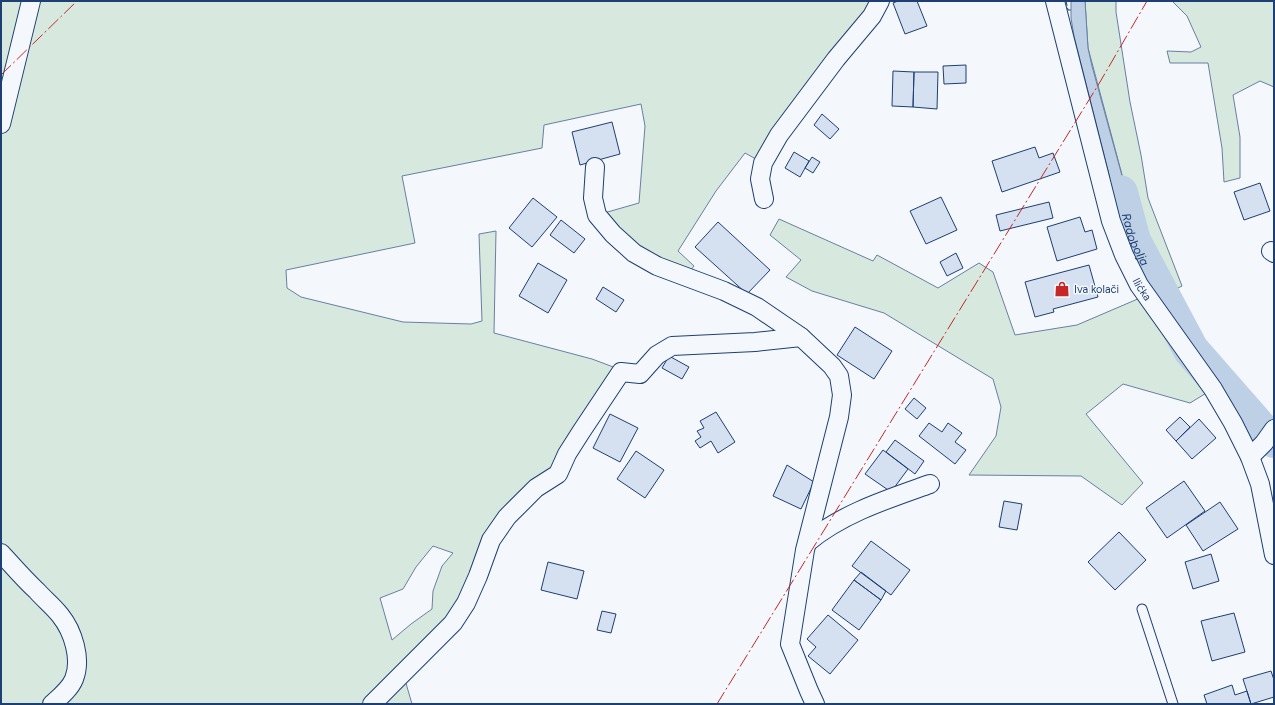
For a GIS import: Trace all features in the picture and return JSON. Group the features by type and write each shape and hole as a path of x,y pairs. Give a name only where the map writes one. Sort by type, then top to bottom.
{"street":[{"path":"1,124 31,1"},
{"path":"764,199 760,179 763,163 779,135 836,59 872,16 880,1"},
{"name":"Ilićka","path":"1055,1 1111,221 1124,255 1139,285 1213,389 1233,423 1250,457 1260,484 1274,555"},
{"path":"595,167 593,198 597,215 613,234 634,253 657,266 724,291 757,307 801,337 832,366 839,376 842,395 839,417 805,550 790,644 808,691 815,704"},
{"path":"372,704 453,623 466,603 491,540 507,517 536,488 558,474 567,454 621,372 640,374 656,355 672,346 755,342 801,337"},
{"path":"1250,457 1269,436"},
{"path":"808,542 822,530 854,513 930,484"},
{"path":"1,552 60,615 69,629 77,655 78,668 74,680 65,693 52,704"}],"lane":[{"path":"1142,609 1174,704"}],"shaded area":[{"path":"1,1 880,1 763,163 745,153 716,191 678,251 694,266 686,276 662,268 597,215 639,203 645,126 641,104 544,125 542,148 402,176 415,243 286,270 287,288 301,297 403,322 471,324 482,321 479,234 496,231 494,333 592,359 616,368 567,454 522,500 478,576 403,673 412,704 1,704","holes":["433,546 453,553 442,566 433,591 432,609 392,640 380,598 403,589 416,567"]},
{"path":"1085,1 1116,1 1116,12 1130,102 1148,198 1182,286 1174,290 1139,238 1088,48"},
{"path":"1172,1 1274,1 1274,87 1260,81 1233,95 1240,137 1240,178 1224,182 1222,148 1208,63 1170,63 1167,51 1191,52 1201,47 1187,16"},
{"path":"779,219 873,261 877,255 938,288 979,263 993,272 1015,335 1077,325 1147,295 1213,389 1190,403 1123,384 1086,414 1143,483 1122,505 1081,476 969,475 996,436 1001,407 993,379 884,313 812,291 786,277 801,260 770,235"}],"water":[{"path":"1071,1 1085,1 1088,48 1092,66 1139,238 1129,244 1117,206 1074,36 1071,18"}],"building":[{"path":"898,1 917,1 927,26 905,34 893,3"},
{"path":"966,65 966,83 944,84 943,66"},
{"path":"893,71 914,72 913,107 892,106"},
{"path":"914,72 938,72 937,109 913,107"},
{"path":"822,114 839,129 830,139 814,125"},
{"path":"612,122 620,154 580,165 572,132"},
{"path":"1035,147 1039,158 1053,153 1060,172 1002,192 992,161"},
{"path":"794,152 809,161 800,177 785,168"},
{"path":"812,157 820,162 813,173 805,168"},
{"path":"1260,183 1270,211 1244,220 1234,192"},
{"path":"941,197 957,230 926,244 910,211"},
{"path":"533,198 557,217 532,247 509,228"},
{"path":"1049,202 1053,218 1000,231 996,215"},
{"path":"1080,217 1085,232 1092,230 1097,249 1057,261 1047,227"},
{"path":"561,220 585,239 574,253 550,235"},
{"path":"718,222 770,270 747,294 695,247"},
{"path":"956,253 963,268 947,276 940,262"},
{"path":"538,263 567,280 548,313 519,296"},
{"name":"Iva kolači","path":"1089,265 1098,297 1053,309 1054,312 1035,317 1025,282"},
{"path":"603,287 624,300 616,312 596,299"},
{"path":"855,327 892,351 874,379 837,355"},
{"path":"669,356 689,367 682,379 662,368"},
{"path":"914,398 926,408 917,419 905,409"},
{"path":"716,412 735,442 718,453 711,441 700,448 695,441 701,437 697,431 704,428 700,421"},
{"path":"610,414 638,428 620,462 593,448"},
{"path":"1180,417 1190,427 1176,441 1166,430"},
{"path":"1199,419 1216,438 1192,459 1176,441"},
{"path":"929,423 942,432 948,423 962,433 955,442 966,450 955,464 919,436"},
{"path":"895,440 924,461 915,474 886,452"},
{"path":"883,450 908,469 891,492 865,474"},
{"path":"636,451 664,470 645,498 617,479"},
{"path":"787,465 814,482 801,509 773,496"},
{"path":"1184,481 1205,511 1167,538 1146,508"},
{"path":"1004,501 1022,504 1017,530 999,527"},
{"path":"1220,502 1238,529 1203,551 1186,525"},
{"path":"1119,532 1146,560 1115,590 1088,562"},
{"path":"871,541 910,570 891,595 852,566"},
{"path":"1211,554 1219,581 1193,589 1185,562"},
{"path":"548,562 584,571 577,599 541,590"},
{"path":"861,572 886,591 881,600 854,580"},
{"path":"854,580 881,600 859,630 832,610"},
{"path":"602,611 616,614 611,633 597,630"},
{"path":"1234,613 1245,652 1212,661 1201,621"},
{"path":"828,615 858,640 830,674 808,656 816,647 807,639"},
{"path":"1271,671 1274,680 1274,697 1251,704 1243,679"},
{"path":"1232,685 1235,695 1247,691 1251,704 1207,704 1204,695"}],"waterway":[{"name":"Radobolja","path":"1120,193 1133,241 1191,350 1263,432 1274,440"}],"fence":[{"path":"1066,1 1068,10 1071,10"}],"power":[{"path":"1,75 77,1"},
{"path":"717,704 1100,82 1147,1"}],"place":[{"name":"Iva kolači","path":"1062,289"}]}
